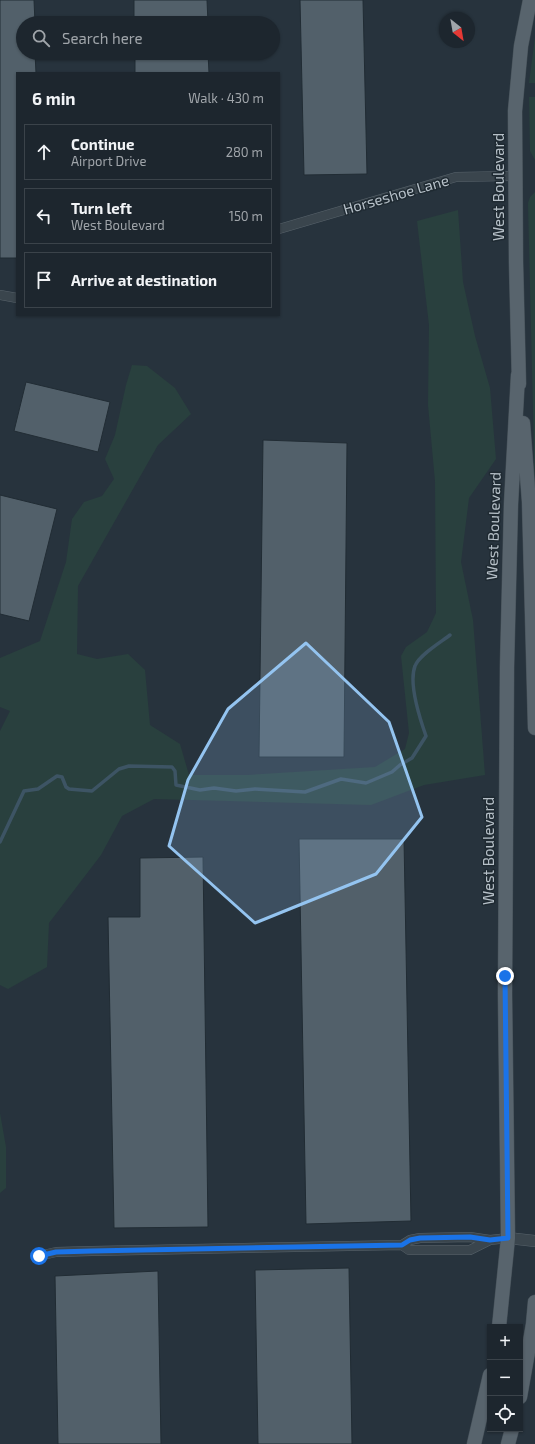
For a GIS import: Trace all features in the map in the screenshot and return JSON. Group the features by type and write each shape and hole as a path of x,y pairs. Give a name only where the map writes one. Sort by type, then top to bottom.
{"main road":[{"name":"West Boulevard","path":"530,0 520,46 515,111 515,176 518,375 529,502 535,728"},
{"name":"West Boulevard","path":"499,1324 508,1238 505,994 507,690 510,504 518,375"},
{"path":"520,1396 533,1324 535,1302"},
{"path":"474,1444 487,1388"},
{"path":"508,1444 511,1432"}],"street":[{"name":"Horseshoe Lane","path":"280,229 456,177 515,176"},
{"path":"0,295 16,298"},
{"path":"39,1256 56,1252 402,1245 410,1240 420,1238 470,1237 490,1240 508,1238 535,1241"},
{"path":"402,1245 409,1250 470,1250 490,1240"}],"highlighted area":[{"path":"306,643 389,722 422,817 376,874 255,923 169,846 188,780 228,709"}],"green space":[{"path":"535,37 535,83 529,83"},
{"path":"529,97 535,97 535,160 530,151"},
{"path":"535,192 535,496 528,203 530,197"},
{"path":"458,210 463,282 475,336 490,388 496,459 469,498 461,562 473,620 485,775 424,785 371,805 154,799 122,816 101,855 49,923 47,967 8,989 0,985 0,731 10,711 0,707 0,658 40,641 66,562 72,519 84,502 102,496 114,479 105,459 115,435 132,365 147,366 175,388 191,414 158,445 78,586 77,654 97,659 128,654 145,670 150,725 180,744 189,775 248,775 375,767 405,749 409,733 401,656 406,647 427,632 436,613 435,481 428,405 429,325 417,221"},
{"path":"0,1113 6,1147 6,1188 0,1193"}],"building":[{"path":"0,0 34,0 35,16 16,16 16,60 35,60 36,72 16,72 16,258 0,258"},
{"path":"134,0 207,0 208,16 134,16"},
{"path":"300,0 363,0 367,174 304,175"},
{"path":"135,60 208,60 209,72 135,72"},
{"path":"26,382 110,402 98,452 14,431"},
{"path":"263,440 347,443 344,757 259,757"},
{"path":"0,495 57,509 29,621 0,614"},
{"path":"299,839 404,839 411,1221 306,1224"},
{"path":"203,857 208,1227 114,1228 108,917 140,917 140,858"},
{"path":"349,1268 352,1444 258,1444 255,1270"},
{"path":"158,1271 161,1444 58,1444 55,1276"}],"waterway":[{"path":"0,842 24,791 38,789 57,776 62,777 66,787 69,789 92,791 119,769 129,766 172,767 175,771 176,785 200,790 214,788 236,791 255,789 305,792 341,779 366,783 392,772 412,758 426,736 414,692 413,673 415,666 425,653 450,635"}],"route":[{"path":"39,1256 56,1252 402,1245 410,1240 420,1238 470,1237 490,1240 508,1238 505,976"}]}
